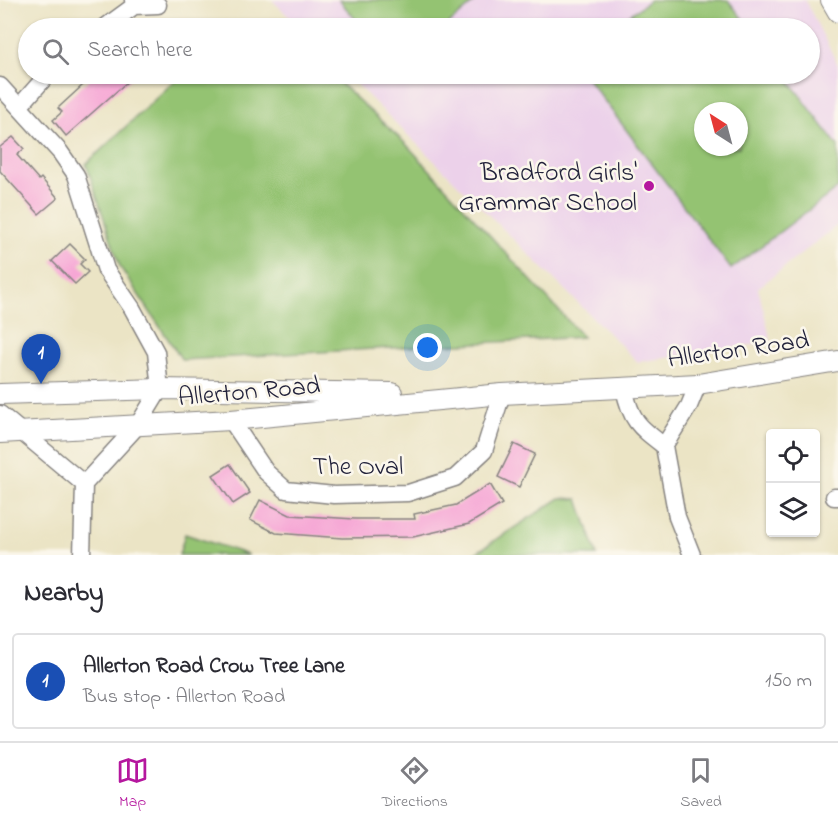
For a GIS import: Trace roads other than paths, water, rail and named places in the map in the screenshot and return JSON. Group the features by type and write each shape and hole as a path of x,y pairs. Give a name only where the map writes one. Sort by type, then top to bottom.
{"street":[{"path":"831,0 838,12"},
{"path":"116,18 134,3 158,5"},
{"path":"19,107 39,84"},
{"path":"0,87 60,152 76,175 106,270 132,308 156,352 160,390 138,425 84,484 82,555"},
{"name":"Allerton Road","path":"0,433 231,420 502,394 698,384 838,361"},
{"path":"692,555 677,517 664,446 689,406 698,384"},
{"path":"624,388 628,409 639,427 664,446"},
{"name":"Allerton Road","path":"0,394 160,390 502,394"},
{"name":"The Oval","path":"231,420 266,472 286,490 334,495 408,493 455,478 484,451 502,394"},
{"path":"0,414 84,484"}],"place":[{"name":"Bradford Girls' Grammar School","path":"649,186"},
{"name":"Allerton Road Crow Tree Lane","path":"41,384"}]}
